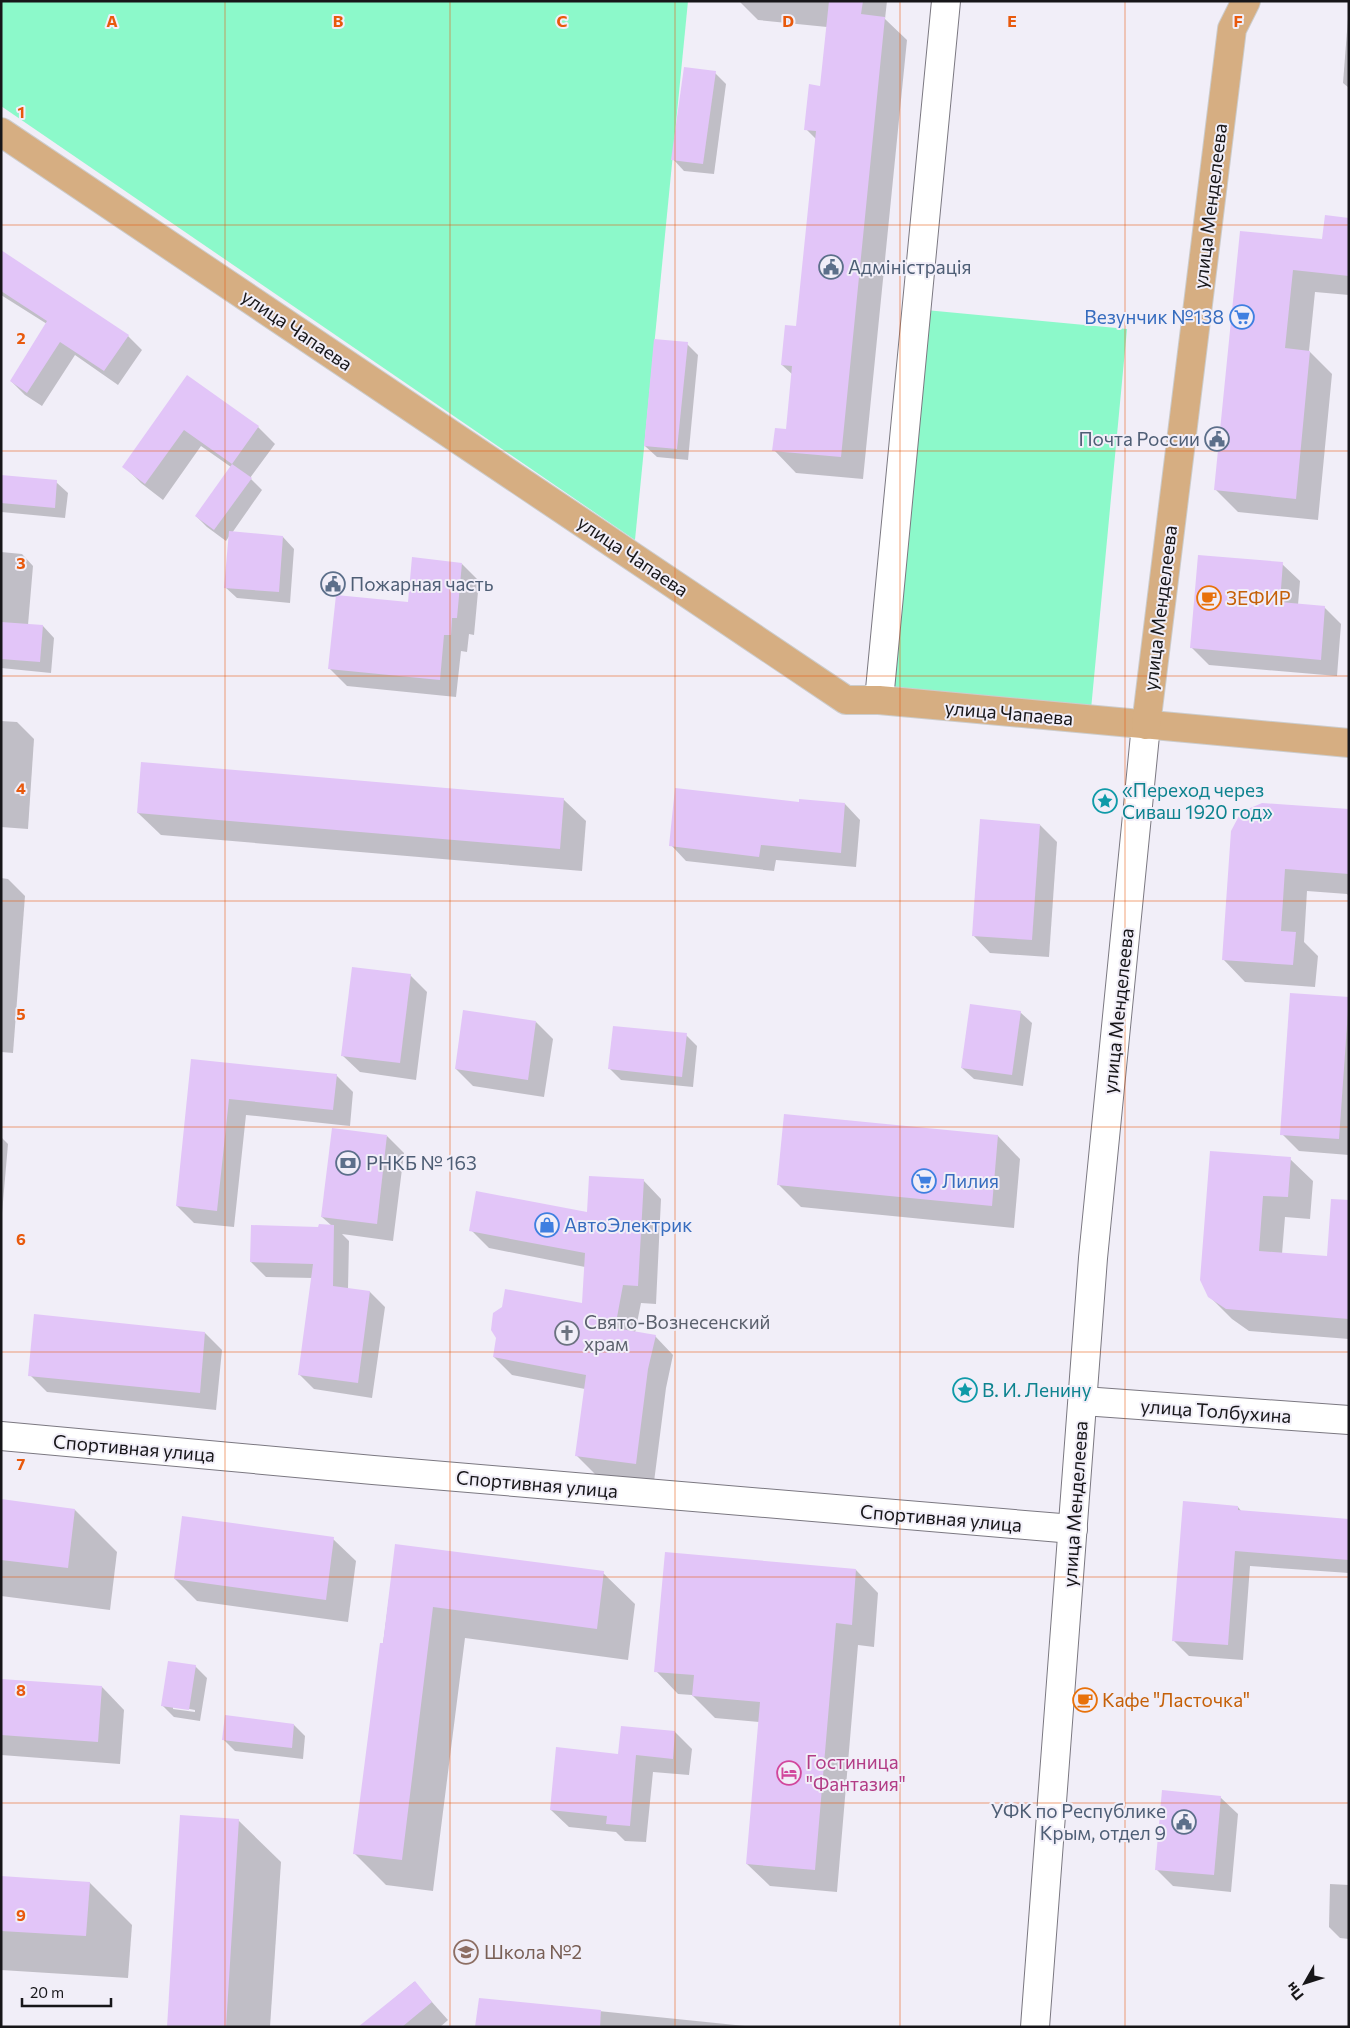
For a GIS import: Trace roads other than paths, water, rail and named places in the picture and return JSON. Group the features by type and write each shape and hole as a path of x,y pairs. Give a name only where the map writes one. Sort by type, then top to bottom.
{"main road":[{"name":"улица Менделеева","path":"1146,724 1232,29 1246,1"},
{"name":"улица Чапаева","path":"1,132 846,700 879,700 1349,743"}],"street":[{"path":"879,700 946,1"},
{"name":"улица Менделеева","path":"1035,2027 1094,1249 1146,724"},
{"name":"улица Толбухина","path":"1083,1401 1349,1420"},
{"name":"Спортивная улица","path":"1,1436 373,1470 1073,1529"}],"place":[{"name":"Адміністрація","path":"831,267"},
{"name":"Везунчик №138","path":"1242,317"},
{"name":"Почта России","path":"1217,439"},
{"name":"Пожарная часть","path":"333,584"},
{"name":"ЗЕФИР","path":"1209,598"},
{"name":"«Переход через Сиваш 1920 год»","path":"1105,801"},
{"name":"РНКБ № 163","path":"348,1163"},
{"name":"Лилия","path":"924,1181"},
{"name":"АвтоЭлектрик","path":"547,1225"},
{"name":"Свято-Вознесенский храм","path":"567,1333"},
{"name":"В. И. Ленину","path":"965,1390"},
{"name":"Кафе \"Ласточка\"","path":"1085,1700"},
{"name":"Гостиница \"Фантазия\"","path":"789,1773"},
{"name":"УФК по Республике Крым, отдел 9","path":"1184,1822"},
{"name":"Школа №2","path":"466,1952"}]}
